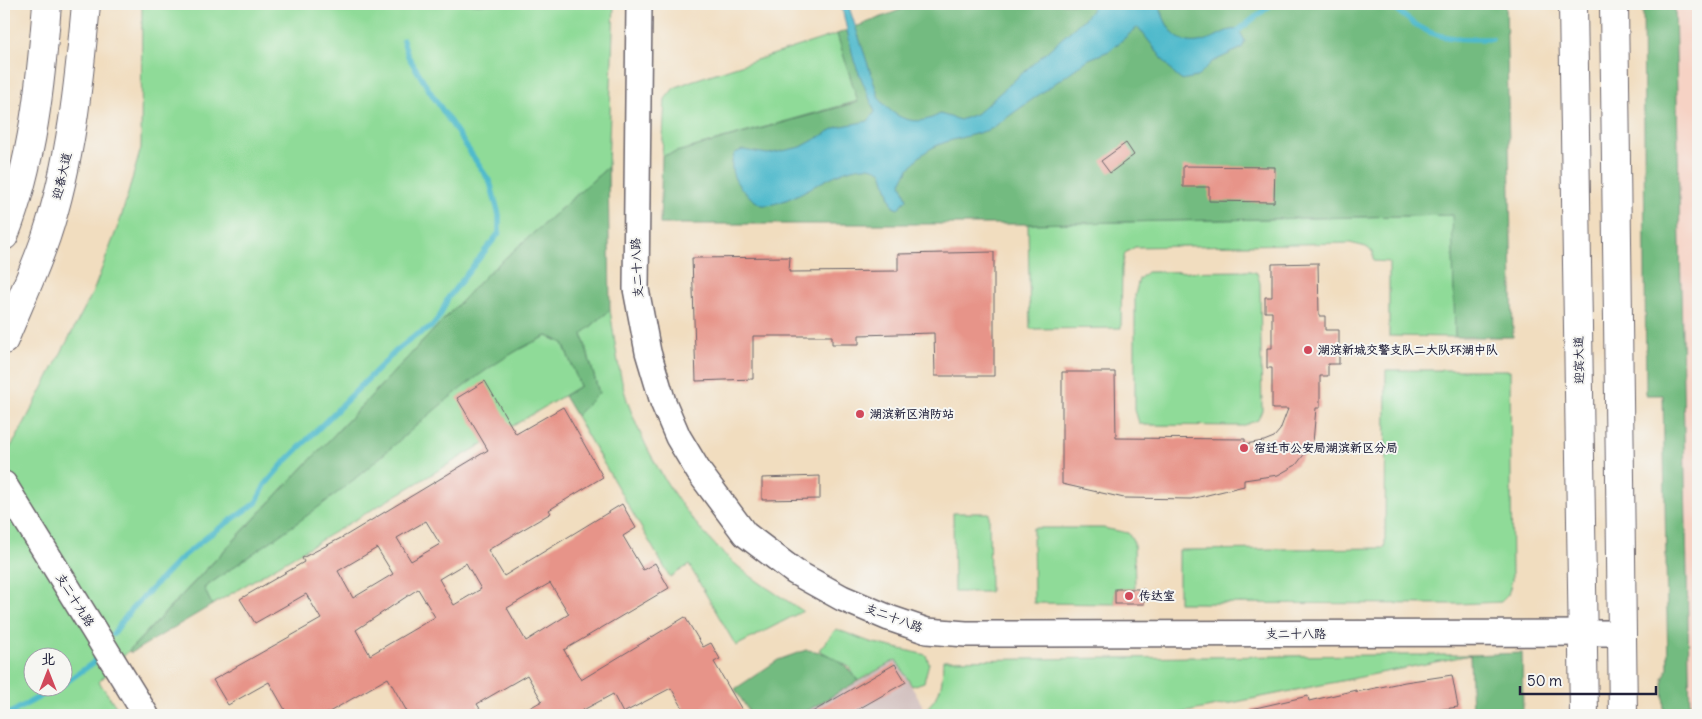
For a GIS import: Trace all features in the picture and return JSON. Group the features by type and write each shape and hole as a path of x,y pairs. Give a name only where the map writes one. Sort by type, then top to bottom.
{"main road":[{"path":"4,236 14,209 28,152 43,65 48,4"},
{"name":"迎春大道","path":"4,340 46,237 65,167 78,94 86,4"},
{"name":"迎宾大道","path":"1573,4 1581,633 1584,715"},
{"path":"1614,4 1623,715"}],"street":[{"name":"支二十八路","path":"639,4 636,288 648,352 663,402 678,437 699,472 745,534 795,572 842,598 889,618 927,630 966,634 1621,633"},
{"name":"支二十九路","path":"4,484 146,715"}],"shaded area":[{"path":"1675,4 1698,4 1698,715 1690,715"},
{"path":"896,660 928,715 800,715"}],"green space":[{"path":"142,4 614,4 608,167 485,276 99,682 122,715 4,715 4,457 17,437 93,292 121,218 141,148"},
{"path":"924,4 1506,4 1513,337 1455,337 1452,215 1028,224 660,224 662,156 858,102 837,34 908,7"},
{"path":"1643,4 1675,4 1690,715 1664,715 1663,679 1668,668 1663,395 1646,395"},
{"path":"837,34 858,101 662,156 665,99 674,88"},
{"path":"608,167 610,310 582,334 599,393 576,416 564,396 580,386 563,343 547,336 519,350 464,386 362,473 321,505 204,588 212,605 131,653 129,651 485,276"},
{"path":"1453,215 1455,337 1389,336 1389,262 1373,261 1373,252 1366,247 1350,243 1135,247 1125,253 1122,268 1121,328 1030,329 1028,224"},
{"path":"1250,271 1257,273 1260,283 1262,410 1258,420 1242,426 1145,425 1139,423 1135,410 1135,295 1139,279 1147,272"},
{"path":"610,310 619,369 628,403 647,447 671,490 701,529 734,563 803,611 736,646 689,565 670,577 576,416 599,393 582,334"},
{"path":"547,336 563,343 580,386 212,605 204,588 337,493 464,386 518,350"},
{"path":"1386,370 1510,370 1512,580 1508,595 1501,602 1458,604 1179,603 1179,550 1385,548"},
{"path":"953,513 989,513 990,592 954,592"},
{"path":"1033,528 1103,528 1128,533 1134,543 1135,589 1115,589 1115,604 1034,603"},
{"path":"836,629 870,642 926,655 929,663 924,682 912,686 896,660 858,681 849,667 819,650"},
{"path":"806,650 822,653 836,659 858,681 800,715 751,715 735,689 778,660"},
{"path":"1522,653 1523,715 1472,715 1470,655"},
{"path":"1470,655 1172,715 928,715 925,710 935,698 940,688 943,660"}],"water":[{"path":"841,4 848,4 879,98 891,111 914,121 931,118 940,114 960,120 976,114 1085,18 1092,9 1093,4 1159,4 1172,32 1184,41 1203,41 1226,31 1239,30 1245,41 1242,48 1212,62 1197,77 1181,80 1175,75 1138,27 1109,51 1089,59 991,129 951,140 929,150 909,168 901,183 907,199 898,209 893,207 882,172 869,167 855,168 839,174 775,204 761,205 737,183 732,169 735,153 743,150 768,154 801,147 837,127 868,121 875,112 854,61"}],"building":[{"path":"1126,143 1134,155 1110,173 1101,161"},
{"path":"1183,166 1275,167 1274,202 1209,201 1209,187 1183,187"},
{"path":"994,252 994,376 935,376 934,333 859,335 859,344 832,344 832,336 753,336 753,379 696,381 692,258 790,257 789,272 898,271 898,254"},
{"path":"1318,263 1319,316 1325,316 1325,330 1339,330 1339,364 1328,364 1328,376 1320,376 1320,408 1316,408 1313,443 1296,465 1278,475 1244,480 1244,486 1191,499 1124,498 1062,484 1062,372 1115,372 1116,438 1245,439 1245,444 1264,441 1274,437 1280,430 1288,409 1272,409 1272,368 1267,368 1267,348 1272,348 1272,312 1265,312 1265,297 1272,297 1272,264"},
{"path":"485,381 516,434 563,407 603,477 549,510 551,513 488,550 504,576 622,504 636,528 623,536 643,570 655,563 669,588 564,650 581,680 685,617 703,647 711,643 720,659 714,662 745,715 687,715 671,688 623,713 613,694 574,715 517,715 542,701 527,675 477,704 484,715 409,715 388,678 324,715 288,715 269,682 228,705 213,680 321,619 306,594 255,623 240,599 304,562 302,558 345,536 488,450 457,398","holes":["426,521 440,544 411,561 397,538","377,548 393,574 353,598 338,571","466,563 481,589 454,605 439,579","550,583 569,614 526,641 507,608","418,589 435,617 370,655 356,630"]},
{"path":"820,476 820,499 762,500 762,478"},
{"name":"传达室","path":"1115,589 1144,589 1144,604 1115,604"},
{"path":"895,664 906,682 848,715 807,715"},
{"path":"1452,675 1458,707 1401,715 1251,715 1251,709 1308,696 1309,701 1356,690 1356,692"}],"waterway":[{"path":"1239,30 1272,4"},
{"path":"1389,4 1415,24 1436,35 1492,39"},
{"path":"113,634 130,611 179,560 208,536 256,503 265,485 282,465 396,351 415,336 431,327 440,316 448,298 499,233 499,215 490,182 408,56 403,40"},
{"path":"72,678 93,663 99,653"},
{"path":"7,715 41,696"}],"place":[{"name":"湖滨新城交警支队二大队环湖中队","path":"1308,350"},
{"name":"湖滨新区消防站","path":"860,414"},
{"name":"宿迁市公安局湖滨新区分局","path":"1244,448"},
{"name":"传达室","path":"1129,596"}]}
